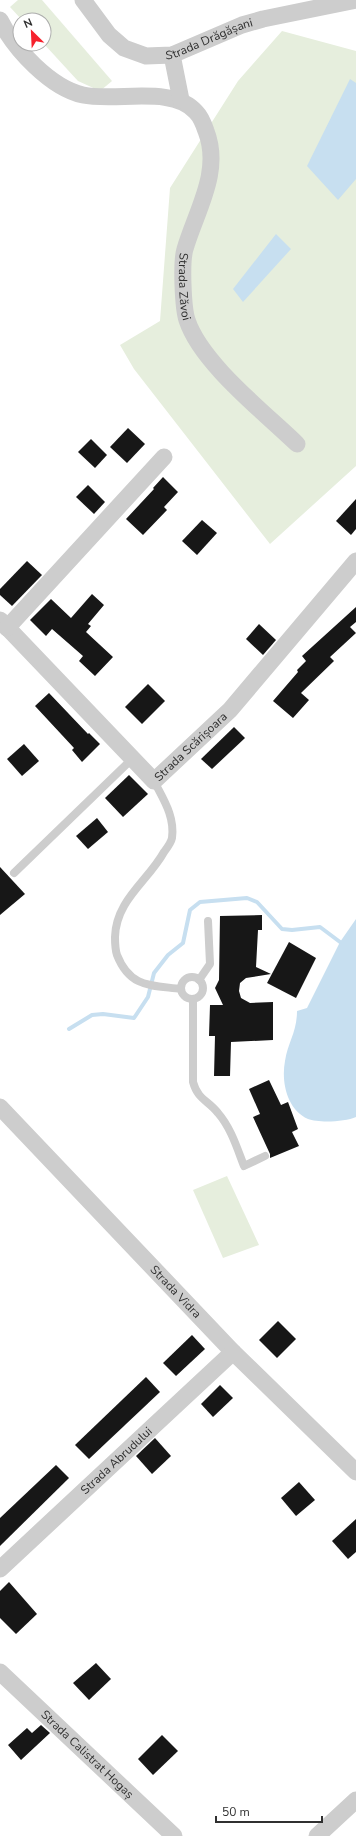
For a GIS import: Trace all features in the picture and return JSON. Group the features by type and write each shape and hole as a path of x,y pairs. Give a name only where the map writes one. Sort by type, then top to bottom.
{"street":[{"name":"Strada Drăgășani","path":"83,0 109,34 124,48 146,56 172,54 242,25 263,19 356,0"},
{"path":"0,20 30,62 58,83 82,95 103,97 149,96 182,100 172,54"},
{"name":"Strada Zăvoi","path":"182,100 196,112 204,125 210,140 211,158 209,184 184,251 184,300 187,319 205,355 297,444"},
{"path":"4,624 164,457"},
{"name":"Strada Scărișoara","path":"4,624 154,781 230,710 356,561"},
{"name":"Strada Vidra","path":"0,1107 233,1352 356,1472"},
{"name":"Strada Abrudului","path":"0,1569 233,1352"},
{"name":"Strada Calistrat Hogaș","path":"0,1672 68,1734 174,1836"},
{"path":"317,1836 356,1800"}],"lane":[{"path":"14,873 132,759"},
{"path":"154,781 171,814 172,839 161,858 127,899 116,925 115,950 122,967 131,978 143,983 181,989"},
{"path":"199,980 210,964 208,921"},
{"path":"188,978 199,980 203,986 202,993 193,999 186,997 181,989 183,983 188,978"},
{"path":"193,999 193,1082 195,1090 199,1097 218,1112 229,1129 244,1166 265,1156"}],"green space":[{"path":"18,0 42,0 112,81 100,91 78,81 51,52 52,12 15,12 10,7"},
{"path":"282,31 356,51 356,466 270,544 134,369 120,345 160,321 170,188 238,81"},
{"path":"227,1176 259,1245 223,1258 193,1190"}],"water":[{"path":"350,79 356,83 356,179 338,200 307,166"},
{"path":"276,234 291,249 243,302 233,289"},
{"path":"356,919 356,1117 339,1121 312,1120 301,1115 290,1102 284,1078 286,1054 296,1025 297,1011 307,1008 340,942"}],"building":[{"path":"128,428 145,444 127,463 110,447"},
{"path":"91,439 107,455 95,468 78,452"},
{"path":"163,477 178,492 164,507 167,510 143,535 126,519"},
{"path":"88,485 105,502 94,514 76,497"},
{"path":"356,499 356,529 351,535 336,521"},
{"path":"202,520 217,533 197,555 182,541"},
{"path":"27,561 42,575 12,606 0,595 0,589"},
{"path":"92,594 104,605 88,624 91,626 86,632 113,657 95,676 79,661 83,656 52,629 46,636 30,620 51,599 71,618"},
{"path":"356,607 356,622 350,627 356,633 330,657 334,661 301,693 309,700 293,718 273,701 298,672 297,670 306,661 302,656"},
{"path":"259,624 276,640 263,655 246,639"},
{"path":"148,684 165,701 142,724 125,707"},
{"path":"49,693 88,734 89,733 100,744 82,762 72,750 74,748 35,706"},
{"path":"234,727 245,738 212,769 201,759"},
{"path":"24,744 39,761 22,776 7,759"},
{"path":"129,775 148,794 123,817 105,798"},
{"path":"97,818 108,832 88,849 76,836"},
{"path":"0,867 25,894 0,915"},
{"path":"262,915 262,930 258,930 256,967 271,974 246,978 240,983 239,991 241,998 250,1003 273,1002 273,1040 231,1042 230,1076 214,1076 215,1036 209,1036 210,1005 223,1005 215,988 219,980 220,916"},
{"path":"289,942 316,958 296,998 267,983"},
{"path":"269,1080 281,1105 288,1102 298,1129 292,1132 299,1146 270,1158 270,1154 253,1117 260,1114 249,1089"},
{"path":"278,1321 296,1339 277,1358 259,1340"},
{"path":"192,1335 205,1349 176,1376 163,1363"},
{"path":"146,1377 160,1392 89,1459 75,1445"},
{"path":"220,1385 233,1398 213,1417 201,1404"},
{"path":"155,1438 171,1456 152,1474 136,1456"},
{"path":"56,1465 69,1478 0,1546 0,1518"},
{"path":"299,1482 315,1500 296,1516 281,1498"},
{"path":"356,1519 356,1552 348,1559 332,1541"},
{"path":"9,1582 37,1614 16,1634 0,1618 0,1591"},
{"path":"96,1663 111,1679 89,1700 73,1683"},
{"path":"41,1725 50,1733 21,1760 8,1745 27,1728 32,1733"},
{"path":"162,1735 178,1751 153,1775 138,1759"}],"waterway":[{"path":"69,1029 92,1015 103,1014 134,1018 148,997 154,973 168,955 183,943 190,910 200,902 247,898 257,902 282,929 292,930 320,927 340,942"}]}
